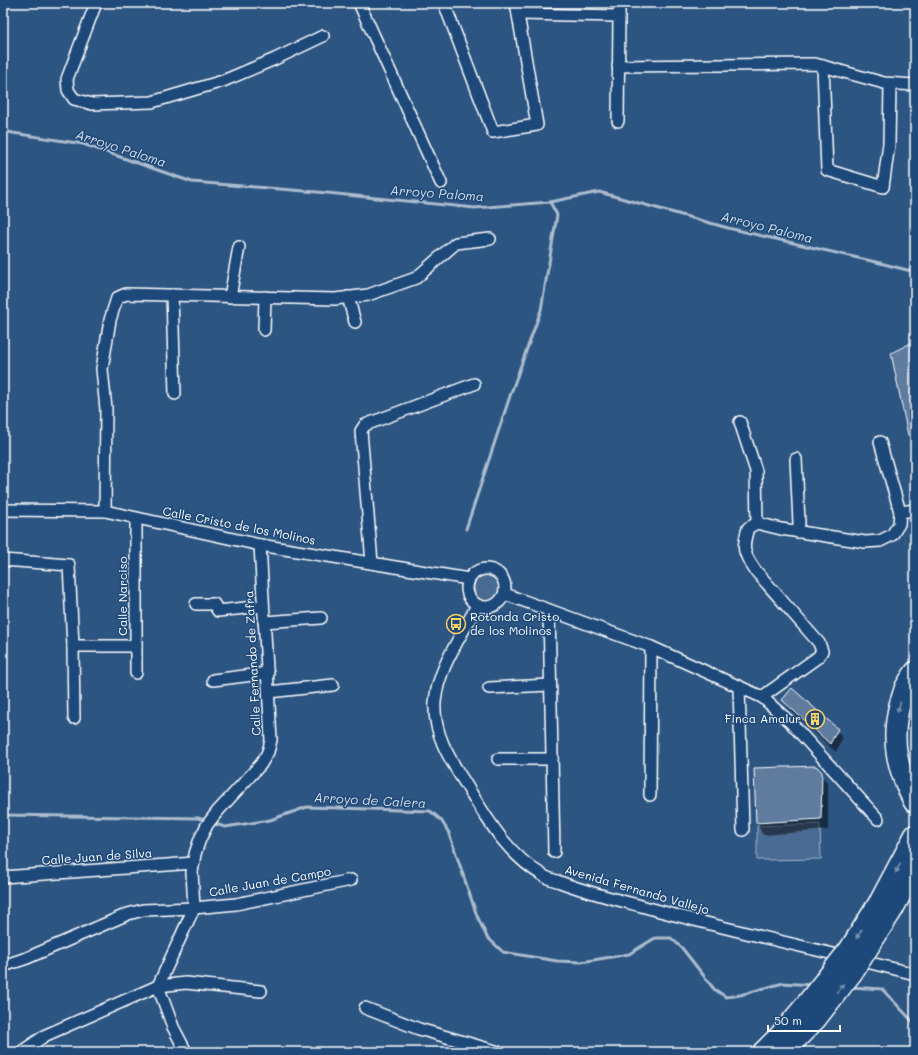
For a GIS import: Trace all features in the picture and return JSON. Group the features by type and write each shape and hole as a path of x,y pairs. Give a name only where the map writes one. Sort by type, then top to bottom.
{"highway":[{"path":"914,802 902,774 895,743 897,717 904,689 915,672"},
{"path":"763,1052 781,1034 809,1014 852,973 887,905 915,835"},
{"path":"887,905 915,868"},
{"path":"784,1052 809,1014"}],"street":[{"path":"96,3 67,79 68,90 74,99 92,104 152,102 223,81 275,59 323,36"},
{"path":"359,3 441,183"},
{"path":"444,3 492,132 537,125 517,8 619,16"},
{"path":"618,121 619,3"},
{"path":"618,66 815,64 884,83 915,85"},
{"path":"823,66 827,170 883,187 888,144 890,84"},
{"path":"105,511 106,409 102,369 110,320 117,298 126,294 335,299 368,294 416,278 456,243 490,240"},
{"path":"230,297 239,247"},
{"path":"172,295 175,394"},
{"path":"264,330 265,297"},
{"path":"348,297 355,322"},
{"path":"372,563 361,431 365,425 474,384"},
{"path":"740,422 756,471 757,523"},
{"path":"762,697 818,657 822,651 819,643 747,559 744,544 748,528 757,523 798,532 865,542 880,541 892,535 899,524 900,512 880,442"},
{"path":"796,459 799,523 798,532"},
{"name":"Calle Cristo de los Molinos","path":"3,510 105,511 260,545 469,579"},
{"path":"900,512 915,510"},
{"name":"Calle Narciso","path":"136,519 136,674"},
{"name":"Calle Fernando de Zafra","path":"158,986 194,908 192,872 200,839 204,830 217,812 261,764 268,752 271,740 260,545"},
{"path":"3,560 69,565 73,646 74,718"},
{"path":"491,569 502,576 506,588 505,594 496,605 484,608 477,606 469,597 467,585 469,579 478,570 491,569"},
{"path":"505,594 651,647 762,697 792,724 878,819"},
{"path":"196,604 214,604 218,611 263,606"},
{"name":"Avenida Fernando Vallejo","path":"477,606 448,660 438,687 435,701 435,718 439,736 447,754 494,830 516,855 544,876 573,887 660,911 915,974"},
{"path":"549,610 554,852"},
{"path":"264,622 321,618"},
{"path":"73,646 136,646"},
{"path":"650,795 651,647"},
{"path":"213,680 268,673"},
{"path":"489,688 550,685"},
{"path":"269,692 334,686"},
{"path":"739,686 743,830"},
{"path":"498,759 552,759"},
{"name":"Calle Juan de Silva","path":"3,878 194,863"},
{"name":"Calle Juan de Campo","path":"3,966 27,958 128,914 143,910 194,908 236,904 351,880"},
{"path":"21,1052 46,1035 158,986 186,983 261,991"},
{"path":"158,986 173,1027 186,1052"},
{"path":"365,1008 419,1029 499,1052"}],"shaded area":[{"path":"487,575 496,579 500,588 496,597 487,601 478,597 474,588 478,579"},
{"path":"820,824 821,859 757,860 757,826"}],"building":[{"path":"915,341 915,434 908,435 891,353"},
{"name":"Finca Amalur","path":"792,688 838,729 830,744 782,700"},
{"path":"816,766 822,772 821,819 756,823 754,768"}],"waterway":[{"name":"Arroyo Paloma","path":"3,131 83,144 192,182 317,192 475,208 550,202 599,192 728,228 915,272"},
{"path":"466,529 511,393 541,310 557,215 550,202"},
{"name":"Arroyo de Calera","path":"212,823 225,827 270,820 307,807 430,811 441,820 449,833 477,916 487,937 503,952 557,961 581,962 629,954 655,938 671,938 682,948 714,989 726,997 740,995 783,983 812,985"},
{"name":"Arroyo de Calera","path":"3,815 198,818 207,821"},
{"name":"Arroyo de Calera","path":"849,987 882,989 915,1024"}],"place":[{"name":"Rotonda Cristo de los Molinos","path":"456,624"},
{"name":"Finca Amalur","path":"815,719"}]}
